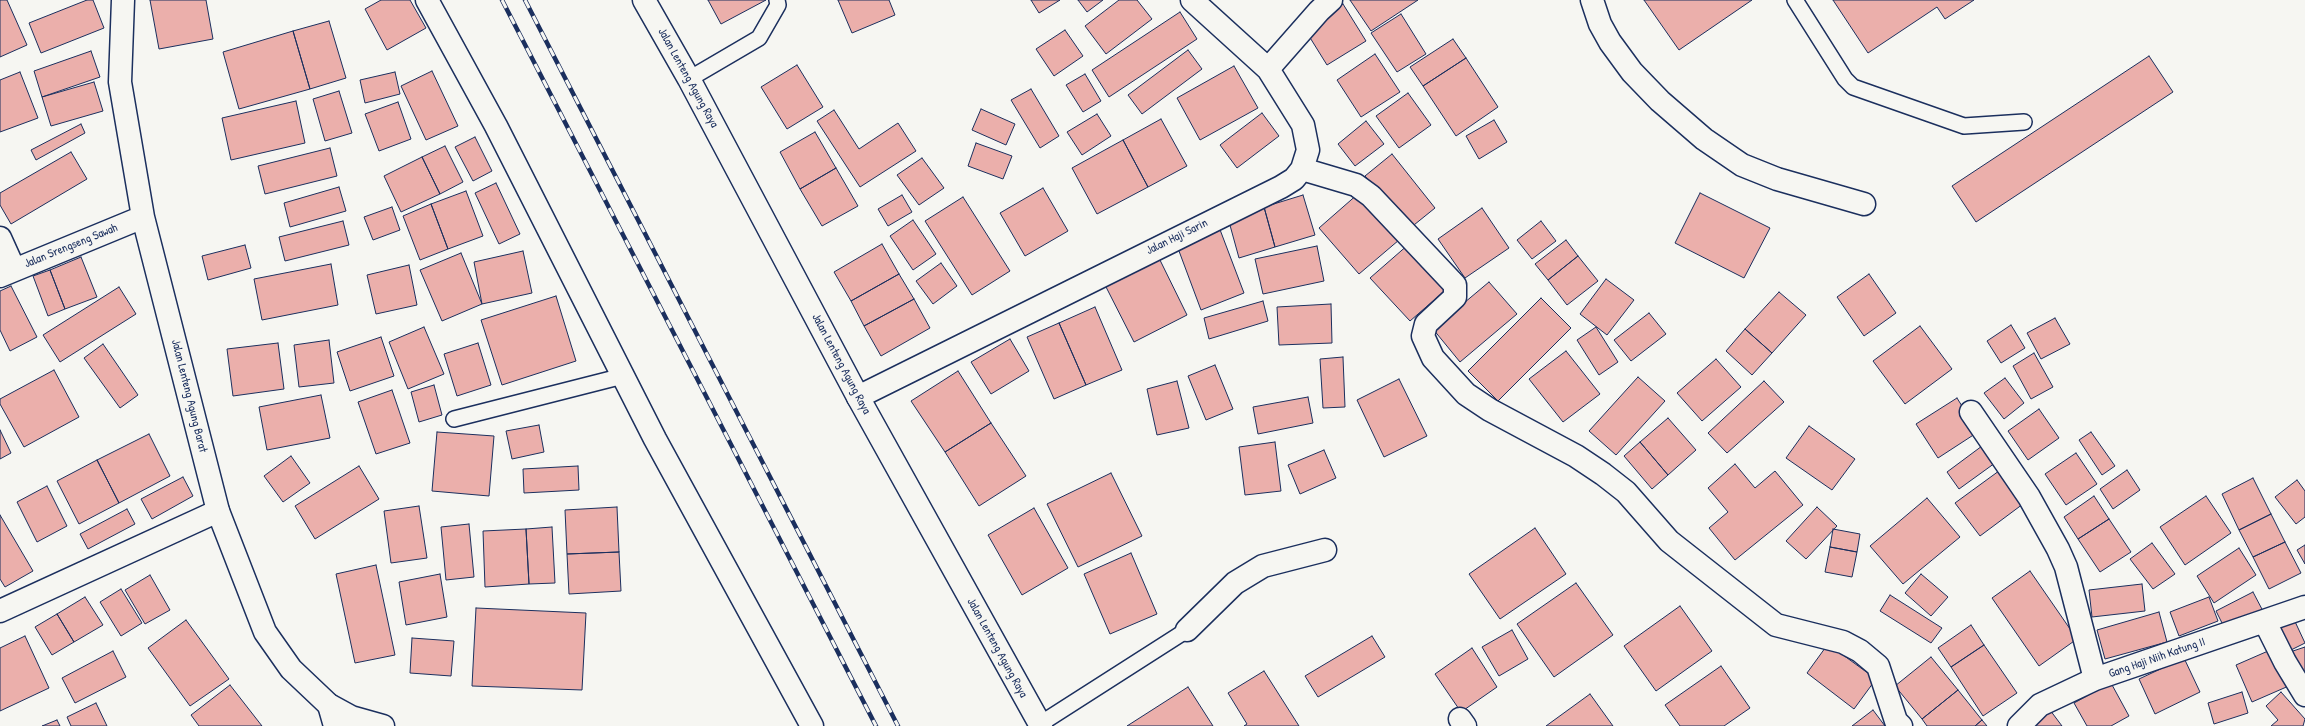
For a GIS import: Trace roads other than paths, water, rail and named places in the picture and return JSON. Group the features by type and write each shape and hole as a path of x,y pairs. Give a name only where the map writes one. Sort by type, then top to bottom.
{"street":[{"name":"Jalan Lenteng Agung Barat","path":"123,0 120,82 143,218 218,510 265,632 292,669 329,705 351,717 383,726"},
{"path":"427,0 499,133 623,376 812,726"},
{"name":"Jalan Lenteng Agung Raya","path":"644,0 689,79 858,397 1040,725"},
{"name":"Jalan Haji Sarin","path":"858,397 1281,187 1294,178 1302,169 1308,150 1303,125 1268,69 1192,0"},
{"path":"1268,69 1319,11 1331,0"},
{"path":"1592,0 1600,24 1610,42 1632,72 1660,101 1704,139 1742,165 1777,179 1864,204"},
{"path":"1302,169 1356,185 1371,196 1455,285 1455,297 1426,324 1423,336 1433,358 1466,394 1490,410 1576,456 1603,474 1626,492 1669,540 1776,625 1843,642 1860,651 1878,666 1896,721 1901,726"},
{"name":"Jalan Srengseng Sawah","path":"7,273 143,218"},
{"path":"0,238 7,273"},
{"path":"1971,412 2029,497 2058,549 2066,567 2095,679"},
{"path":"0,611 218,510"},
{"path":"1188,630 1235,583 1263,566 1325,550"},
{"name":"Gang Haji Niih Katung II","path":"2019,726 2040,705 2095,679 2305,608"},
{"path":"2265,622 2285,662 2305,695"},
{"path":"329,705 335,726"}],"lane":[{"path":"689,79 759,38 778,5 777,0"},
{"path":"1795,0 1845,79 1853,87 1964,126 2024,122"},
{"path":"454,419 623,376"},
{"path":"1040,725 1188,630"}],"railway":[{"path":"502,0 876,726"},
{"path":"525,0 898,726"}]}
